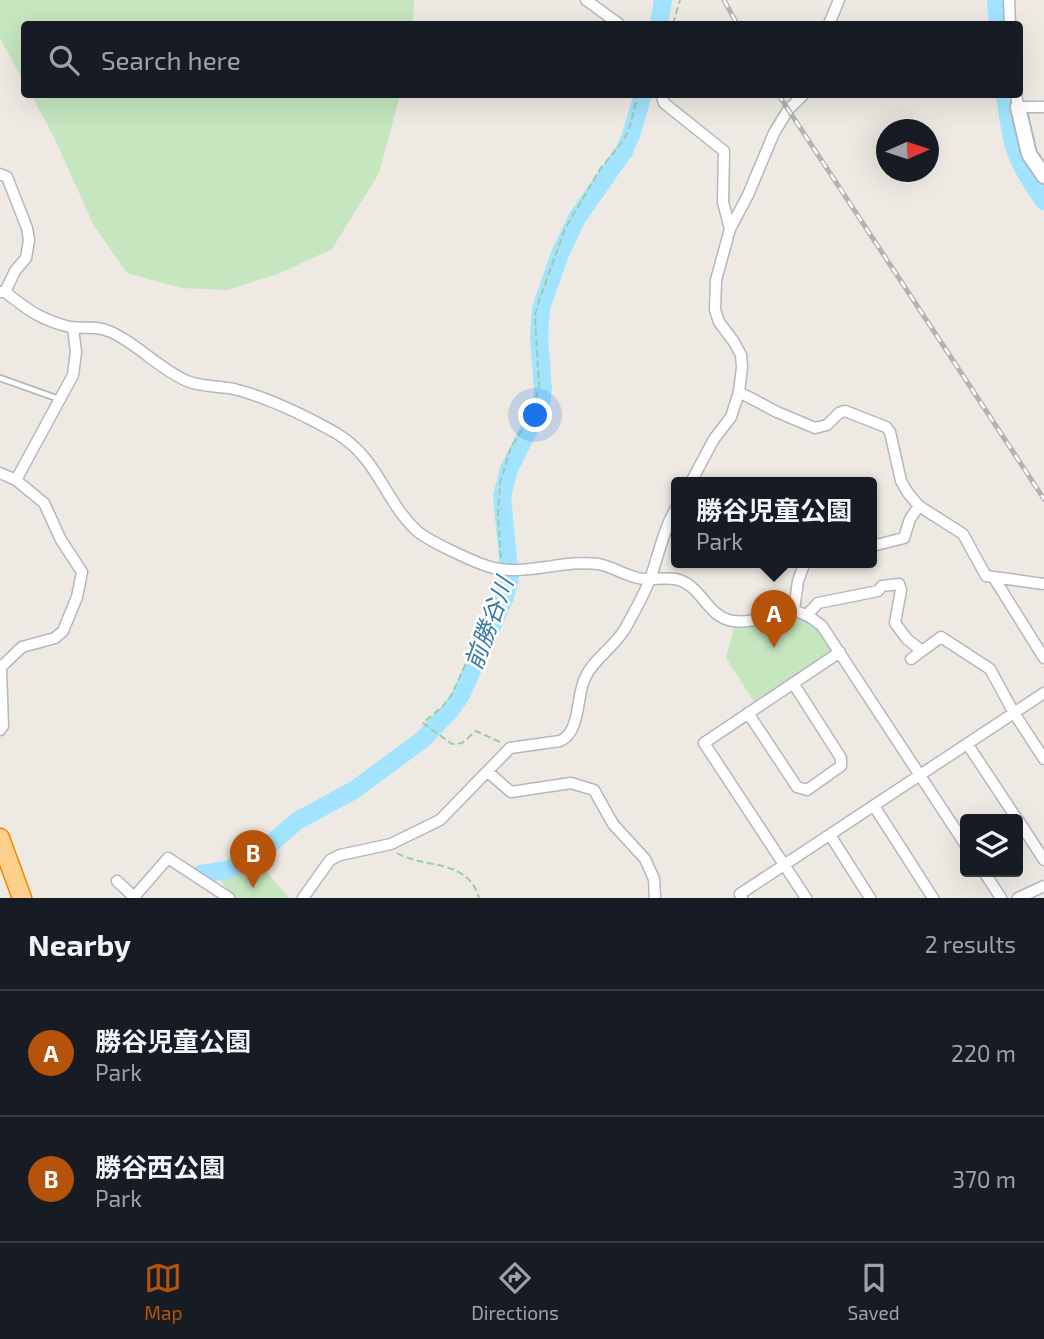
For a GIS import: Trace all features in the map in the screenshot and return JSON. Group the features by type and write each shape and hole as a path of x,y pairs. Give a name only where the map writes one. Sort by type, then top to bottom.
{"highway":[{"path":"0,838 22,898"}],"street":[{"path":"586,0 615,21"},
{"path":"830,21 839,0"},
{"path":"1009,0 1010,21"},
{"path":"663,98 664,103 724,151 723,202 730,229"},
{"path":"694,477 714,439 731,417 739,392 741,355 719,323 715,310 716,281 730,229 748,195 774,133 788,110 800,98"},
{"path":"1044,107 1017,101 1029,154 1044,176"},
{"path":"0,174 7,177 29,240 26,258 3,292 41,319 74,328 93,326 114,334 185,380 232,389 299,412 355,446 418,533 486,566 502,570 598,564 640,578 671,578 683,581 694,587 723,619 748,621 794,610 807,615 822,626 960,836"},
{"path":"16,480 73,375 76,352 74,328"},
{"path":"739,392 815,428 827,425 839,413 845,411 886,427 890,432 901,481 919,506 963,534 986,576 1044,584"},
{"path":"0,473 16,480 44,503 61,540 82,572 77,597 63,631 55,638 22,647 1,668 1,728"},
{"path":"877,545 904,538 910,519 919,506"},
{"path":"303,898 330,860 340,855 384,845 440,820 510,748 567,738 572,731 580,689 586,674 623,633 650,578 663,534 671,518"},
{"path":"794,610 803,568"},
{"path":"994,578 1044,658"},
{"path":"807,615 818,603 899,584 901,590 895,623 906,639 922,651"},
{"path":"911,659 941,637 990,669 1044,759"},
{"path":"806,898 704,743 839,652"},
{"path":"748,713 797,787 807,790 841,766 841,758 793,683"},
{"path":"742,898 740,894 784,864 1044,693"},
{"path":"968,744 1013,814"},
{"path":"488,772 511,792 570,783 594,790 613,824 645,859 654,879 655,898"},
{"path":"874,806 933,898"},
{"path":"1023,829 1044,860"},
{"path":"830,835 870,898"},
{"path":"117,881 134,897 168,858 229,898"},
{"path":"987,877 1001,898"},
{"path":"1018,898 1044,886"}],"lane":[{"path":"0,378 61,400"}],"path":[{"path":"674,21 680,0"},
{"path":"510,748 476,731 462,743 452,744 422,723 443,706 451,695 495,598 502,570 498,515 500,483 511,447 532,415 539,386 536,326 539,301 565,229 600,169 624,140 631,126 637,98"},
{"path":"384,845 404,857 429,862 464,875 477,891 478,898"}],"green space":[{"path":"0,0 414,0 413,21 21,21 21,77 0,38"},
{"path":"33,98 399,98 379,173 332,249 278,274 227,290 181,288 127,273 94,226 54,137"},
{"path":"786,612 812,620 839,658 756,705 726,658 735,624"},
{"path":"255,859 289,898 235,898 218,878"}],"waterway":[{"name":"前勝谷川","path":"660,21 663,0"},
{"path":"996,0 998,21"},
{"name":"前勝谷川","path":"201,874 226,870 245,862 260,853 297,821 354,790 422,740 461,695 505,597 510,579 502,496 509,469 541,405 541,308 560,254 577,218 624,151 642,98"},
{"path":"1006,98 1015,151 1044,201"}],"railway":[{"path":"724,0 735,21"},
{"path":"781,98 1044,499"}],"place":[{"name":"勝谷児童公園","path":"774,648"},
{"name":"勝谷西公園","path":"253,888"}]}
